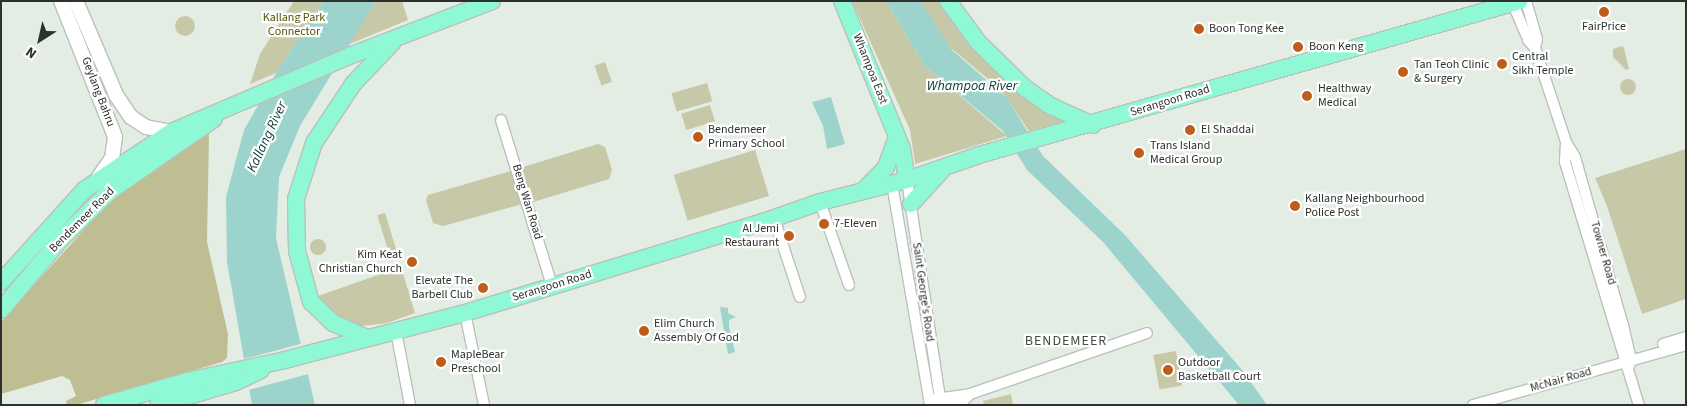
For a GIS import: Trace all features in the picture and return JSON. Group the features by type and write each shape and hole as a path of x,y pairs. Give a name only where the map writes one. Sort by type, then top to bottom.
{"main road":[{"name":"Geylang Bahru","path":"61,1 115,137 112,158 96,181"},
{"name":"Geylang Bahru","path":"76,1 116,96 131,117 146,127 171,132"},
{"name":"Bendemeer Road","path":"1,282 96,181 171,132 200,117 250,100 348,56 492,1"},
{"name":"Whampoa East","path":"842,1 897,136 899,182"},
{"path":"948,1 978,42 1025,88 1052,106 1093,125"},
{"name":"Serangoon Road","path":"158,405 234,376 281,361 465,313 774,218 820,202 899,182 1039,139 1518,2"},
{"path":"368,338 333,323 311,302 296,251 296,199 308,156 326,123 353,84 396,39"},
{"name":"Bendemeer Road","path":"1,310 61,239 110,191 225,110"},
{"path":"864,190 886,167 897,136"},
{"path":"910,204 946,167"},
{"name":"Serangoon Road","path":"104,405 234,376"}],"street":[{"name":"Towner Road","path":"1518,2 1528,40 1535,48 1566,142 1575,157 1626,361 1639,405"},
{"name":"Beng Wan Road","path":"501,120 552,286"},
{"name":"Saint George's Road","path":"899,182 910,204 937,382 943,403"},
{"name":"Saint George's Road","path":"899,182 929,403"},
{"path":"820,202 849,285"},
{"path":"774,218 800,297"},
{"path":"465,313 484,405"},
{"path":"396,330 410,405"},
{"path":"943,403 954,395 970,394 1147,333"},
{"name":"McNair Road","path":"1626,361 1686,337"},
{"name":"McNair Road","path":"1473,405 1686,345"},
{"path":"937,382 954,395"},
{"path":"929,403 964,400 970,394"}],"green space":[{"name":"Kallang Park Connector","path":"294,1 324,1 276,73 250,84 260,54"},
{"name":"Kallang Park Connector","path":"376,1 402,1 408,20 347,45"},
{"path":"852,1 886,1 924,65 1007,136 915,164 910,130"},
{"path":"920,1 946,1 1068,121 1029,131 1000,89 946,44"},
{"path":"185,16 192,19 195,26 192,33 185,36 178,33 175,26 178,19"},
{"path":"1622,46 1629,69 1626,70 1613,57 1613,49"},
{"path":"605,62 612,82 601,85 595,66"},
{"path":"1628,79 1636,87 1628,95 1620,87"},
{"path":"707,83 712,101 677,111 671,93"},
{"path":"710,105 715,121 686,130 681,114"},
{"path":"209,134 207,242 228,334 227,358 222,362 76,405 67,405 66,401 76,396 70,380 62,376 1,394 1,322 106,205 200,135"},
{"path":"598,144 605,147 612,170 609,179 530,203 520,168"},
{"path":"1686,149 1686,299 1642,314 1607,206 1595,178"},
{"path":"755,150 769,196 688,221 674,175"},
{"path":"511,171 516,174 523,199 519,205 443,226 433,223 426,200 428,195"},
{"path":"385,213 398,256 391,258 377,215"},
{"path":"318,239 326,247 318,255 310,247"},
{"path":"401,267 415,313 387,323 346,328 315,297"},
{"name":"Outdoor Basketball Court","path":"1176,351 1182,385 1159,389 1153,355"},
{"path":"1011,394 1013,405 984,405 983,401"}],"water":[{"name":"Kallang River","path":"324,1 376,1 300,126 279,177 276,238 315,405 252,405 227,262 226,197 244,130 276,73"},
{"name":"Whampoa River","path":"886,1 920,1 952,50 1006,97 1043,156 1125,235 1243,371 1267,405 1239,405 1103,242 1027,170 1003,131 924,65"},
{"path":"831,97 845,144 827,149 823,126 812,102"},
{"path":"720,307 728,308 728,313 736,317 729,320 735,352 728,354"}],"pier":[{"path":"304,343 312,373 248,390 240,360"}],"place":[{"name":"FairPrice","path":"1604,12"},
{"name":"Boon Tong Kee","path":"1199,29"},
{"name":"Boon Keng","path":"1298,47"},
{"name":"Central Sikh Temple","path":"1502,64"},
{"name":"Tan Teoh Clinic & Surgery","path":"1403,72"},
{"name":"Healthway Medical","path":"1307,96"},
{"name":"El Shaddai","path":"1190,130"},
{"name":"Bendemeer Primary School","path":"698,137"},
{"name":"Trans Island Medical Group","path":"1139,153"},
{"name":"Kallang Neighbourhood Police Post","path":"1295,206"},
{"name":"7-Eleven","path":"824,224"},
{"name":"Al Jemi Restaurant","path":"789,236"},
{"name":"Kim Keat Christian Church","path":"412,262"},
{"name":"Elevate The Barbell Club","path":"483,288"},
{"name":"Elim Church Assembly Of God","path":"644,331"},
{"name":"MapleBear Preschool","path":"441,362"},
{"name":"Outdoor Basketball Court","path":"1168,370"}],"district":[{"name":"BENDEMEER","path":"1066,341"}]}
